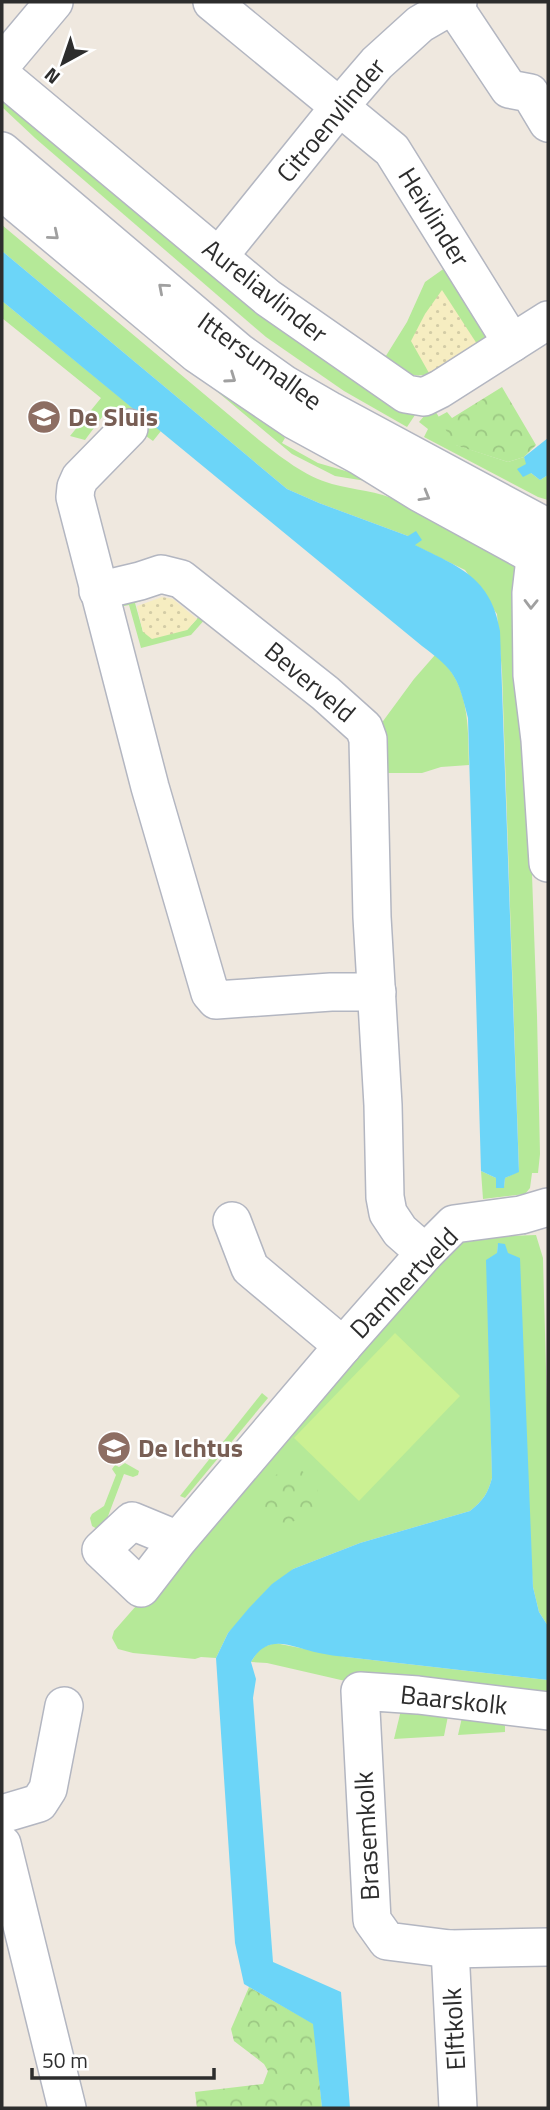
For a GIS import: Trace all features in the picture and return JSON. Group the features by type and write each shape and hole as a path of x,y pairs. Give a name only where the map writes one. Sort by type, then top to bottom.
{"street":[{"path":"2,64 54,2"},
{"name":"Heivlinder","path":"212,2 392,150 512,342"},
{"path":"456,3 509,89 530,93 548,123"},
{"name":"Citroenvlinder","path":"219,256 377,63 414,13 456,3"},
{"name":"Aureliavlinder","path":"2,76 268,298 406,394 424,397 440,389 548,320"},
{"name":"Ittersumallee","path":"2,151 239,352 546,547"},
{"name":"Ittersumallee","path":"2,191 197,354 294,420 360,456 431,500 546,547"},
{"path":"129,428 80,478 75,497 150,787 210,993 216,1000 331,992 377,992"},
{"path":"546,547 534,567 531,627 534,699 543,708 548,863"},
{"name":"Beverveld","path":"98,591 162,574 181,579 314,684 364,728 368,739 372,917 383,1104 385,1197 388,1213 400,1231 425,1253"},
{"name":"Damhertveld","path":"178,1540 343,1346 454,1224 521,1215 548,1207"},
{"name":"Damhertveld","path":"232,1221 250,1268 343,1346"},
{"name":"Baarskolk","path":"360,1691 418,1695 548,1711"},
{"name":"Brasemkolk","path":"360,1691 372,1920 387,1941 450,1949 548,1947"},
{"path":"2,1814 39,1803 48,1789 64,1706"},
{"path":"2,1844 67,2108"},
{"name":"Elftkolk","path":"450,1949 458,2108"}],"green space":[{"path":"2,90 417,412 407,427 344,391 266,337 35,138 2,107"},
{"path":"2,225 259,440 293,465 332,484 399,501 517,566 522,593 540,1154 538,1173 532,1173 530,1188 525,1194 483,1199 481,1171 496,1178 504,1187 505,1178 519,1171 502,672 497,614 465,570 414,545 408,536 287,489 2,251"},
{"path":"63,263 241,399 285,438 282,443 318,463 363,476 372,482 335,476 292,454"},
{"path":"449,265 493,329 489,347 435,380 429,373 411,374 384,359 407,322 425,282"},
{"path":"2,301 161,431 153,441 108,409 85,440 70,436 101,398 2,318"},
{"path":"502,387 536,445 524,457 508,462 455,445 438,417 447,412 452,418"},
{"path":"434,409 456,445 508,462 524,457 531,473 540,480 548,475 548,500 424,437 428,429 419,422"},
{"path":"141,592 144,600 135,603 143,632 187,630 202,613 207,617 191,635 141,648 129,605 114,608"},
{"path":"435,655 455,678 461,691 467,720 469,765 441,767 422,773 377,773 375,732"},
{"path":"536,1235 543,1258 548,1444 548,1626 539,1612 533,1587 507,1253 498,1244 489,1338 492,1478 487,1492 478,1504 470,1511 360,1543 293,1569 228,1633 216,1658 195,1659 118,1649 112,1638 114,1631 424,1278 461,1241 477,1237"},
{"path":"395,1333 460,1396 359,1501 294,1438"},
{"path":"262,1393 268,1398 185,1498 180,1496"},
{"path":"125,1463 139,1471 138,1475 133,1477 124,1474 102,1532 92,1526 90,1518 104,1506 116,1475 112,1469 115,1465 119,1467"},
{"path":"283,1470 302,1471 318,1483 318,1503 293,1522 262,1519 263,1491 270,1480"},
{"path":"275,1643 346,1657 548,1680 548,1705 354,1683 267,1663 251,1662 260,1648"},
{"path":"402,1706 449,1711 444,1736 394,1739"},
{"path":"463,1713 505,1717 505,1732 458,1735"},
{"path":"249,1987 314,2024 322,2108 197,2108 195,2092 263,2084 268,2071 264,2064 234,2041 231,2029"}],"sand":[{"path":"442,290 477,344 429,373 411,341"},
{"path":"162,597 173,599 197,619 187,630 152,639 143,632 137,606"}],"water":[{"path":"2,251 287,489 408,536 416,531 422,540 415,545 471,576 489,598 500,631 519,1172 505,1178 504,1188 496,1188 496,1178 481,1171 468,718 454,676 442,662 2,301"},
{"path":"548,438 548,475 540,480 531,473 523,477 517,469 526,464 524,457"},
{"path":"498,1243 505,1244 508,1253 520,1258 533,1587 539,1612 548,1626 548,1680 332,1655 282,1644 265,1647 251,1662 256,1679 253,1698 273,1962 341,1992 350,2108 322,2108 313,2024 244,1984 235,1943 216,1658 228,1633 249,1608 272,1584 293,1569 360,1543 470,1511 484,1496 492,1478 486,1260 497,1253"}],"place":[{"name":"De Sluis","path":"44,417"},
{"name":"De Ichtus","path":"114,1448"}]}
